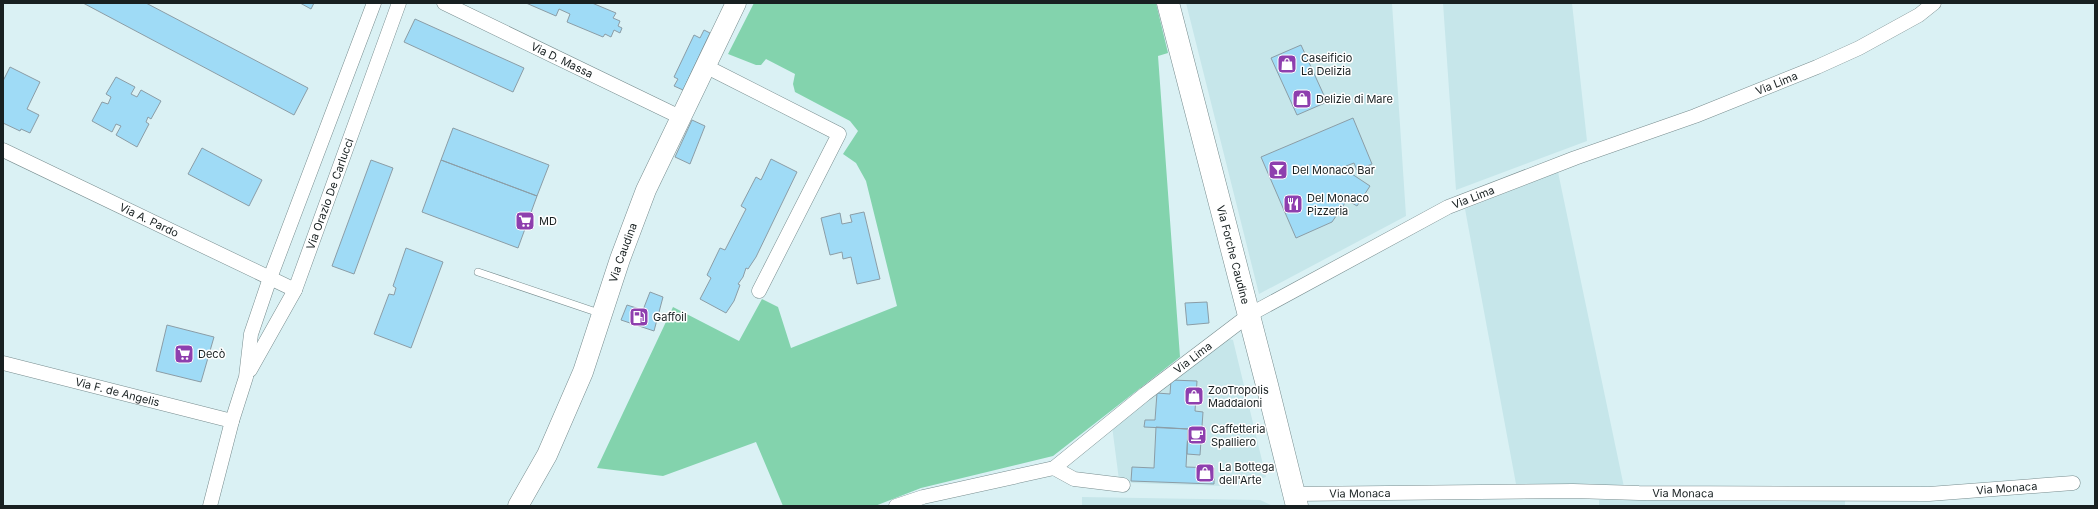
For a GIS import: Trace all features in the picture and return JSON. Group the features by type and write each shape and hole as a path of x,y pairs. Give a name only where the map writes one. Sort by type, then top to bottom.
{"main road":[{"name":"Via Caudina","path":"518,506 546,455 583,372 646,190 736,3"},
{"name":"Via Forche Caudine","path":"1168,3 1249,315 1295,500"}],"street":[{"name":"Via Orazio De Carlucci","path":"210,506 232,421 246,377 251,334 270,278 374,3"},
{"name":"Via Orazio De Carlucci","path":"246,377 294,290 399,3"},
{"name":"Via D. Massa","path":"444,3 680,118"},
{"name":"Via Lima","path":"896,506 923,497 1054,468 1145,394 1249,315 1448,207 1576,158 1695,116 1817,67 1859,48 1920,15 1934,3"},
{"path":"707,66 840,134 759,291"},
{"name":"Via A. Pardo","path":"3,150 294,290"},
{"name":"Via F. de Angelis","path":"3,364 232,421"},
{"path":"1054,468 1074,479 1123,485"},
{"name":"Via Monaca","path":"1295,500 1573,491 1639,493 1929,494 2073,483"}],"lane":[{"path":"478,272 602,314"}],"shaded area":[{"path":"1186,3 1392,3 1406,216 1259,294"},
{"path":"1443,3 1572,3 1587,141 1456,190"},
{"path":"1558,172 1624,487 1516,484 1465,209"},
{"path":"1226,338 1233,340 1266,477 1246,484 1223,486 1133,483 1119,480 1112,426"},
{"path":"1082,497 1260,500 1273,506 1082,506"},
{"path":"1599,500 1845,501 1845,506 1599,506"}],"green space":[{"path":"754,3 1156,3 1168,53 1158,56 1180,357 1053,456 921,488 875,506 783,506 756,442 663,476 597,468 673,307 739,341 762,299 778,307 791,348 897,306 866,181 856,163 843,154 858,131 850,121 795,92 793,84 795,74 766,59 761,65 756,65 728,54"}],"building":[{"path":"83,3 146,3 308,88 294,115"},
{"path":"300,3 314,3 311,9"},
{"path":"526,3 592,3 616,13 613,18 620,21 618,26 622,28 620,33 614,30 611,37 605,34 603,37 567,22 570,14 559,9 556,16"},
{"path":"415,19 524,68 513,92 404,42"},
{"path":"704,30 710,33 683,90 674,86 678,79 674,77 694,35 700,38"},
{"path":"1301,45 1327,102 1297,115 1271,58"},
{"path":"10,67 40,82 27,109 39,115 30,133 21,129 20,131 3,123 3,81"},
{"path":"116,77 135,87 131,94 137,97 141,90 161,101 151,119 148,117 146,122 149,124 137,147 116,135 121,126 116,124 112,132 92,121 102,102 108,104 111,97 106,94"},
{"path":"1353,118 1372,164 1357,170 1354,163 1346,166 1349,172 1370,186 1357,206 1347,200 1332,222 1296,238 1261,157"},
{"path":"692,120 705,126 690,164 675,157"},
{"path":"453,128 549,165 537,196 441,160"},
{"path":"202,148 262,180 249,206 188,174"},
{"path":"771,159 797,172 756,257 748,269 746,268 743,277 738,284 740,285 734,301 726,313 700,299 711,278 707,275 720,248 725,250 746,209 741,206 756,177 761,180"},
{"path":"371,160 393,168 354,274 332,266"},
{"path":"441,160 537,196 518,248 422,212"},
{"path":"864,212 880,279 857,284 851,257 843,259 842,252 830,255 821,218 840,213 842,224 852,222 850,215"},
{"path":"406,248 443,262 411,348 374,334 389,294 394,295 396,288 393,286"},
{"path":"650,292 663,297 654,331 621,320 627,305 643,310"},
{"path":"1207,302 1209,323 1187,325 1185,303"},
{"name":"Decò","path":"167,325 214,337 201,382 156,371"},
{"path":"1171,380 1197,381 1195,411 1203,412 1200,455 1187,454 1188,429 1144,427 1145,420 1155,420 1157,393 1170,394"},
{"path":"1156,427 1188,429 1186,467 1214,468 1214,484 1131,481 1132,467 1154,468"}],"place":[{"name":"Caseificio La Delizia","path":"1287,64"},
{"name":"Delizie di Mare","path":"1302,99"},
{"name":"Del Monaco Bar","path":"1278,170"},
{"name":"Del Monaco Pizzeria","path":"1293,204"},
{"name":"MD","path":"525,221"},
{"name":"Gaffoil","path":"639,317"},
{"name":"Decò","path":"184,354"},
{"name":"ZooTropolis Maddaloni","path":"1194,396"},
{"name":"Caffetteria Spalliero","path":"1197,435"},
{"name":"La Bottega dell'Arte","path":"1205,473"}]}
